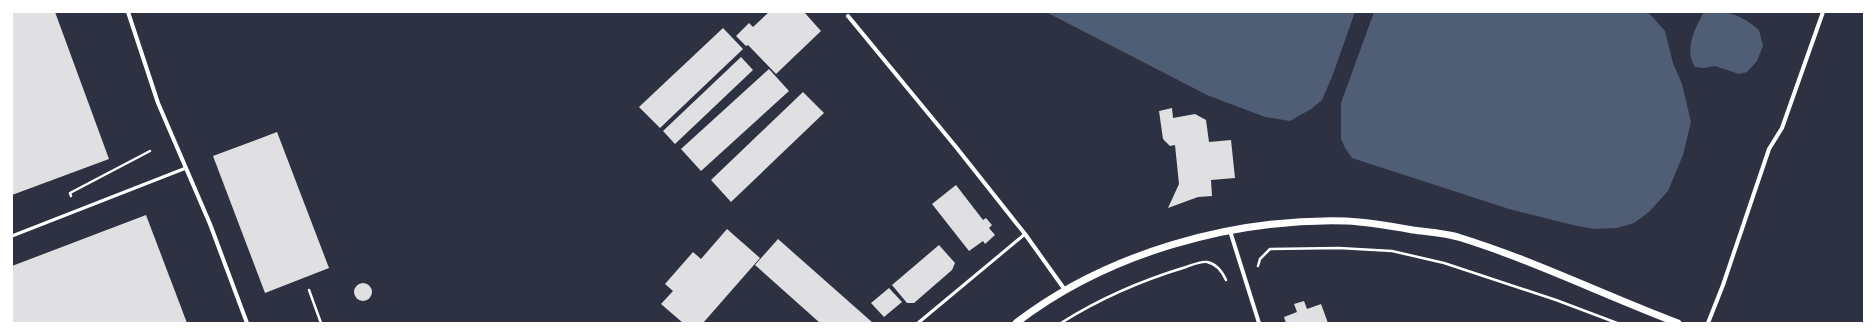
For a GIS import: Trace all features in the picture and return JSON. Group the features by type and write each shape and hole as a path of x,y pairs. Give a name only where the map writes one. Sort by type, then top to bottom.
{"street":[{"path":"128,12 158,103 210,224 247,323"},
{"path":"1708,323 1723,286 1769,149 1782,128 1822,12"},
{"path":"848,16 1025,234 1064,290"},
{"path":"1016,323 1064,290 1118,264 1187,240 1271,224 1347,221 1388,225 1456,237 1562,275 1678,323"},
{"path":"1230,231 1259,323"}],"lane":[{"path":"12,236 186,168"},
{"path":"918,323 1025,234"}],"path":[{"path":"77,211 70,193 150,151"},
{"path":"1258,269 1260,259 1270,249 1339,248 1392,251 1444,263 1556,300 1617,323"},
{"path":"1061,323 1103,300 1164,274 1192,265 1205,262 1214,265 1222,271 1226,280"},
{"path":"309,290 321,323"}],"water":[{"path":"1046,12 1355,12 1332,77 1322,100 1311,109 1290,121 1265,117 1207,95"},
{"path":"1374,12 1648,12 1665,31 1673,63 1682,84 1691,122 1683,155 1668,191 1649,212 1634,223 1617,228 1595,229 1509,209 1352,158 1341,139 1341,103"},
{"path":"1704,12 1720,12 1734,15 1746,20 1759,30 1763,46 1757,61 1747,72 1739,74 1715,66 1704,68 1695,67 1690,53 1692,39"}],"building":[{"path":"12,12 55,12 109,159 12,195"},
{"path":"769,12 804,12 821,31 776,74 748,45 746,46 736,36 749,23 753,27"},
{"path":"723,28 743,49 660,128 639,107"},
{"path":"741,57 753,70 675,144 663,131"},
{"path":"769,69 789,91 701,171 681,149"},
{"path":"803,92 824,113 731,202 711,180"},
{"path":"1172,108 1173,118 1195,114 1206,120 1209,142 1231,140 1235,178 1211,180 1212,196 1198,197 1168,208 1179,184 1175,145 1170,146 1163,139 1159,111"},
{"path":"277,132 329,268 265,293 213,156"},
{"path":"956,185 983,220 986,218 992,225 989,228 995,235 985,244 983,241 969,251 932,204"},
{"path":"146,215 187,323 12,323 12,266"},
{"path":"727,229 760,258 703,323 683,323 661,304 673,291 665,284 693,252 701,259"},
{"path":"778,239 873,323 820,323 755,265"},
{"path":"939,245 955,263 952,270 914,303 907,303 892,285"},
{"path":"363,283 369,286 372,292 369,298 363,301 357,298 354,292 357,286"},
{"path":"889,288 902,302 884,317 871,303"},
{"path":"1304,301 1307,309 1321,304 1328,323 1286,323 1284,317 1297,312 1294,304"}]}
